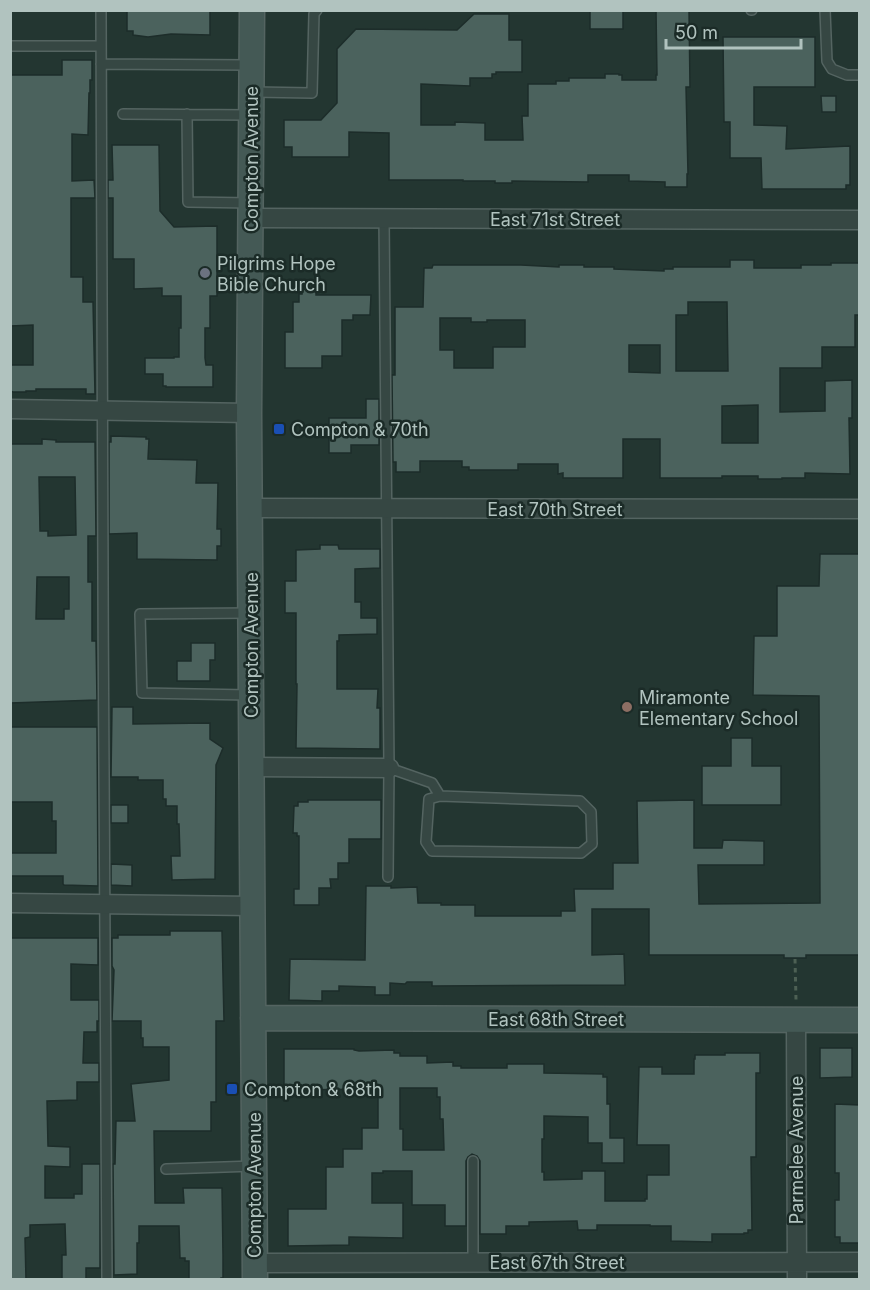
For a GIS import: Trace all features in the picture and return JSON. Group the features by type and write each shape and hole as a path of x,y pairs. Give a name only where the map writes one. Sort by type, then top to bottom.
{"main road":[{"name":"Compton Avenue","path":"252,10 249,413 255,1271"},
{"name":"East 68th Street","path":"253,1018 860,1020"}],"street":[{"name":"East 71st Street","path":"251,210 384,218 860,220"},
{"path":"10,409 249,413"},
{"name":"East 70th Street","path":"250,508 860,509"},
{"path":"251,767 389,768"},
{"path":"10,903 253,906"},
{"name":"Parmelee Avenue","path":"796,1020 797,1270"},
{"name":"East 67th Street","path":"255,1271 472,1262 797,1270 860,1262"}],"lane":[{"path":"101,10 106,1280"},
{"path":"123,114 187,114 312,93 314,14 317,10"},
{"path":"825,10 827,61 832,69 847,75 860,75"},
{"path":"10,46 101,46"},
{"path":"101,64 252,65"},
{"path":"187,114 188,202 251,210"},
{"path":"384,218 388,877"},
{"path":"250,613 140,614 142,693 251,695"},
{"path":"389,768 432,783 440,796"},
{"path":"440,796 580,801 591,812 592,844 580,853 432,851 426,842 429,799 440,796"},
{"path":"472,1262 473,1161"},
{"path":"166,1169 254,1166"}],"path":[{"path":"795,958 796,1020"}],"building":[{"path":"127,10 210,10 210,35 171,34 148,37 133,35 133,31 127,31"},
{"path":"590,10 623,10 623,29 590,29"},
{"path":"656,10 689,10 690,87 686,87 687,187 665,187 665,182 629,181 629,175 588,175 588,182 512,181 512,183 495,183 495,181 463,180 389,180 389,133 349,132 349,157 292,157 292,147 284,147 284,120 321,120 337,103 337,49 356,29 457,30 474,14 509,14 509,40 522,40 522,72 496,72 492,74 492,78 470,78 470,86 421,84 421,125 455,125 455,122 485,123 485,140 523,140 522,116 528,116 528,84 556,84 556,81 569,81 569,78 605,78 605,74 622,75 622,80 656,80"},
{"path":"723,37 815,37 815,87 754,87 754,125 787,126 786,149 850,146 850,185 846,185 846,189 762,189 761,158 730,158 730,122 724,122"},
{"path":"62,60 92,60 88,135 72,134 72,181 94,180 95,198 71,198 71,277 83,277 83,302 93,302 95,394 86,394 86,389 10,391 10,365 33,365 33,325 10,326 10,75 62,75"},
{"path":"821,96 836,96 836,112 822,112"},
{"path":"112,145 159,145 160,211 174,227 217,226 217,296 210,296 210,328 205,328 205,358 206,365 213,365 213,387 166,387 163,386 163,374 145,374 145,358 179,357 181,296 162,296 162,288 134,289 134,259 113,259 113,198 108,198 108,180 113,180"},
{"path":"730,260 754,260 754,268 801,268 801,265 860,263 860,315 855,315 855,347 822,347 822,368 780,368 780,412 825,411 825,381 852,380 852,418 849,418 850,474 805,473 805,478 782,479 758,479 758,476 660,478 660,439 623,439 623,478 563,478 563,473 558,474 558,464 518,464 518,470 469,470 469,467 462,467 462,461 420,461 420,472 396,472 396,462 393,462 392,375 395,375 395,307 423,307 424,268 432,268 433,265 559,267 559,265 584,265 584,267 664,271 664,269 673,269 673,267 730,267","holes":["688,302 727,302 728,371 676,371 676,315 688,315","440,318 471,318 471,322 525,320 525,347 493,347 493,368 454,368 454,350 440,350","629,345 660,345 660,373 629,372","758,405 758,443 722,443 722,406"]},
{"path":"302,289 316,290 316,295 371,295 370,315 353,315 353,320 342,320 342,356 322,356 322,368 285,368 285,332 293,332 293,302 299,302"},
{"path":"366,399 379,399 379,445 351,445 351,453 329,453 329,418 366,418"},
{"path":"111,436 146,437 149,439 148,459 197,460 196,483 218,483 217,529 221,529 221,546 217,546 217,560 137,559 137,533 109,534 109,442 111,442"},
{"path":"42,439 56,440 56,442 95,442 96,536 88,536 88,582 92,582 92,641 96,641 97,700 10,703 10,444 42,444","holes":["39,477 75,477 76,535 48,536 48,531 40,531","37,577 69,577 69,609 64,609 64,619 36,619"]},
{"path":"320,545 338,545 339,549 380,549 380,568 355,569 355,602 361,602 361,618 377,618 377,634 339,635 337,689 378,689 380,749 296,748 296,613 285,613 285,581 296,581 296,550 320,549"},
{"path":"820,554 860,554 860,955 806,955 806,958 784,958 784,955 649,955 649,909 592,909 592,955 624,954 625,985 432,986 432,982 407,982 405,984 390,983 390,995 375,995 375,987 339,986 339,991 322,991 322,1001 289,1000 290,959 365,960 366,886 417,887 418,903 475,905 475,916 561,916 561,911 575,911 574,889 613,889 613,863 638,863 637,801 694,800 694,848 722,848 723,840 764,841 764,865 698,865 699,904 820,903 819,696 753,695 754,636 777,636 777,586 819,586"},
{"path":"191,643 215,643 215,660 210,660 210,681 177,681 177,661 191,661"},
{"path":"112,707 133,707 133,724 210,723 210,739 223,748 216,765 215,879 172,880 171,856 180,856 177,806 166,806 166,799 163,799 163,780 111,777"},
{"path":"10,727 97,727 98,886 64,885 63,876 10,876 10,853 56,853 56,821 52,821 52,802 10,802"},
{"path":"731,738 752,738 752,766 781,766 781,805 702,805 702,766 731,766"},
{"path":"308,800 381,800 381,839 349,839 349,863 338,863 338,879 330,879 331,888 319,888 319,905 294,905 294,889 299,889 299,836 293,833 294,806 298,806 298,802 308,802"},
{"path":"111,805 128,805 128,823 111,823"},
{"path":"111,864 132,865 132,886 111,885"},
{"path":"170,931 222,931 224,1021 216,1021 216,1102 211,1102 211,1131 154,1131 155,1203 184,1203 183,1188 222,1188 223,1278 221,1280 189,1280 189,1261 180,1258 179,1226 139,1226 137,1274 114,1275 113,1164 115,1164 116,1121 135,1121 131,1084 169,1080 169,1047 143,1047 141,1021 112,1021 114,970 112,938 118,938 118,935 170,935"},
{"path":"10,938 98,938 98,965 71,964 71,1000 99,1000 97,1032 84,1032 83,1063 99,1063 99,1082 77,1082 77,1100 47,1101 48,1146 70,1147 70,1167 45,1166 45,1198 74,1198 74,1194 82,1194 82,1164 100,1164 100,1268 86,1268 86,1280 62,1280 62,1255 66,1255 65,1224 30,1225 30,1237 25,1238 26,1280 10,1280"},
{"path":"820,1048 852,1048 852,1077 820,1078"},
{"path":"284,1049 394,1050 394,1053 400,1053 400,1056 427,1056 427,1063 453,1062 453,1066 461,1066 461,1068 507,1068 507,1064 544,1064 544,1073 603,1074 603,1077 607,1077 607,1104 610,1104 610,1138 624,1138 624,1163 602,1163 602,1143 588,1143 588,1117 544,1116 542,1172 544,1172 544,1180 582,1179 582,1171 605,1171 605,1201 645,1201 647,1199 647,1175 669,1175 669,1145 637,1145 639,1067 662,1067 662,1074 694,1074 695,1055 760,1053 760,1073 756,1073 756,1157 751,1157 752,1230 744,1234 712,1234 712,1242 671,1241 671,1226 597,1225 597,1230 578,1230 577,1221 529,1222 529,1226 506,1226 506,1234 480,1234 480,1161 472,1154 466,1161 466,1226 445,1226 445,1205 412,1205 412,1171 383,1171 383,1173 372,1173 372,1203 403,1203 403,1238 349,1237 349,1245 288,1246 288,1209 326,1209 326,1167 343,1167 343,1149 362,1149 362,1128 378,1128 378,1089 288,1090 284,1088","holes":["400,1088 437,1088 437,1097 440,1097 440,1119 443,1119 444,1150 403,1150 403,1129 400,1129"]},
{"path":"835,1104 860,1105 860,1243 840,1243 840,1237 835,1237 835,1200 839,1200 839,1173 835,1173"}],"place":[{"name":"Pilgrims Hope Bible Church","path":"205,273"},
{"name":"Compton & 70th","path":"279,429"},
{"name":"Miramonte Elementary School","path":"627,707"},
{"name":"Compton & 68th","path":"232,1089"}]}
